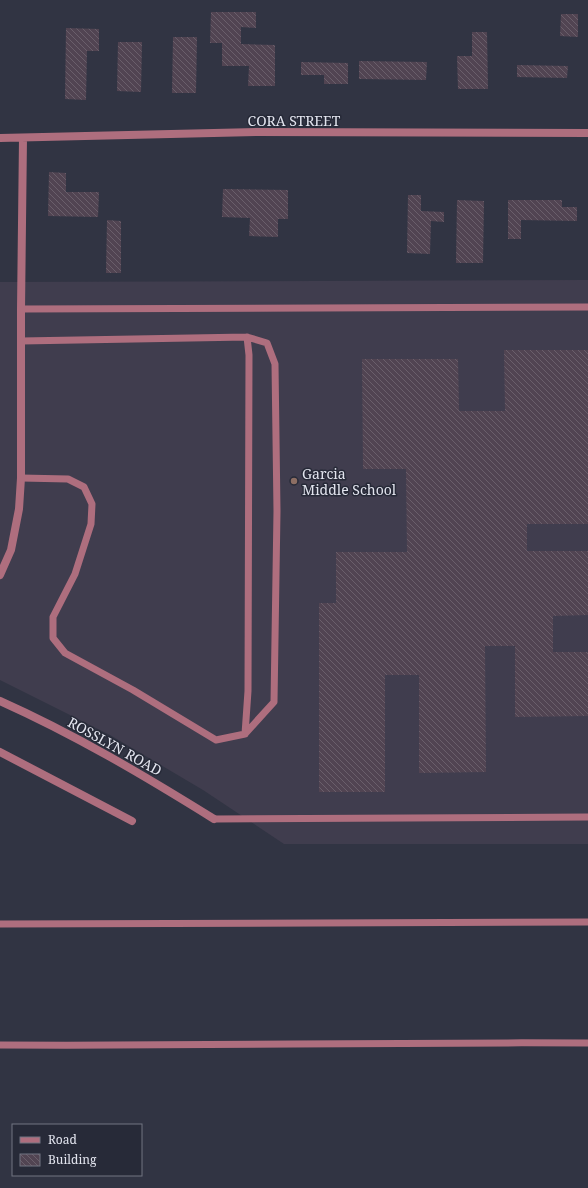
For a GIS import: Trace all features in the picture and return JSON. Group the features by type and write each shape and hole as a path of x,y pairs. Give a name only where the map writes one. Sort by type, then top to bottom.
{"street":[{"name":"CORA STREET","path":"0,138 257,132 588,133"},
{"path":"0,575 11,550 19,509 21,478 23,138"},
{"name":"ROSSLYN ROAD","path":"0,700 75,737 158,784 214,819"},
{"path":"0,752 132,821"}],"lane":[{"path":"21,309 588,308"},
{"path":"245,734 248,691 250,355 247,337"},
{"path":"21,342 247,337 267,343 275,364 277,511 274,702 245,734 216,740 133,690 65,653 53,638 53,617 75,574 91,524 92,504 84,487 68,479 21,478"},
{"path":"214,819 588,817"},
{"path":"0,924 588,922"},
{"path":"0,1045 204,1046 433,1042 588,1043"}],"shaded area":[{"name":"Garcia Middle School","path":"588,280 588,844 284,844 203,790 110,735 0,680 0,282"}],"building":[{"path":"211,12 256,12 256,28 241,27 241,44 275,45 275,86 248,86 249,66 222,66 222,43 210,43"},
{"path":"561,14 578,14 578,37 560,36"},
{"path":"66,28 99,29 99,51 87,51 86,100 65,99"},
{"path":"472,32 487,32 488,89 458,89 457,56 472,56"},
{"path":"173,37 197,37 196,93 172,93"},
{"path":"118,42 142,42 141,92 117,91"},
{"path":"359,61 427,62 426,80 359,79"},
{"path":"301,62 348,63 348,84 324,84 324,75 301,75"},
{"path":"517,65 568,66 567,78 517,77"},
{"path":"49,172 66,173 66,192 99,192 98,217 48,216"},
{"path":"223,189 288,190 288,219 278,219 278,237 249,236 250,218 222,217"},
{"path":"408,195 421,195 421,211 444,212 444,222 431,221 430,254 407,253"},
{"path":"457,200 484,201 483,263 456,263"},
{"path":"508,200 562,200 562,207 577,207 577,221 521,220 521,239 508,239"},
{"path":"107,220 121,221 121,273 106,273"},
{"path":"504,350 588,350 588,524 527,524 527,551 588,551 588,615 553,616 553,652 588,652 588,716 515,717 515,646 485,646 486,772 419,773 419,675 385,675 385,792 319,792 319,603 336,603 336,552 407,552 406,469 363,469 362,359 458,359 459,411 505,411"}],"place":[{"name":"Garcia Middle School","path":"294,481"}]}
